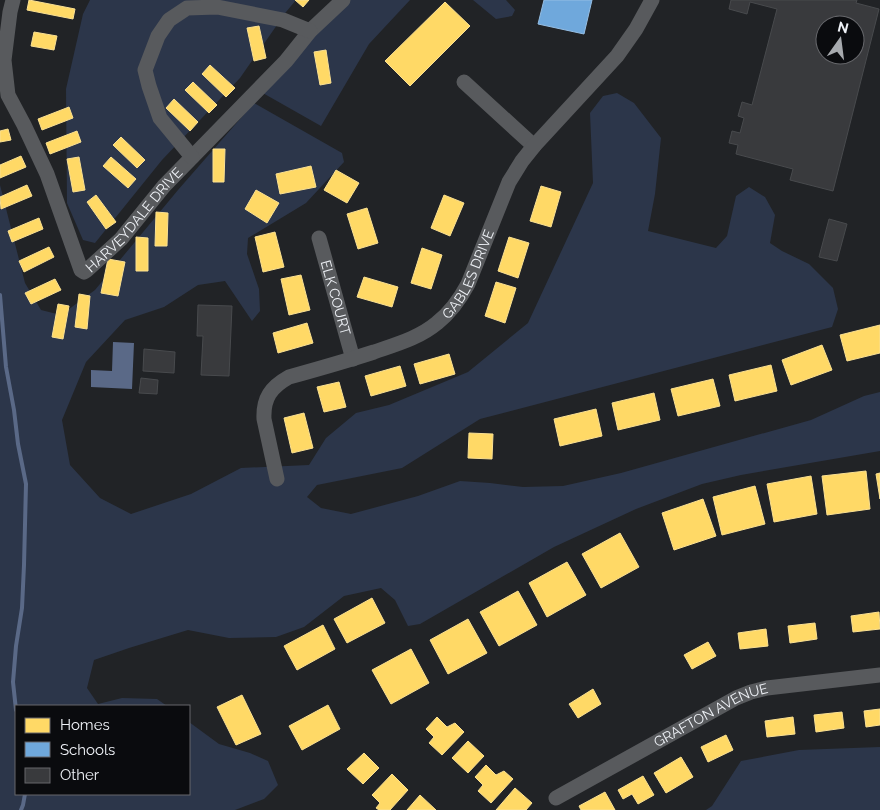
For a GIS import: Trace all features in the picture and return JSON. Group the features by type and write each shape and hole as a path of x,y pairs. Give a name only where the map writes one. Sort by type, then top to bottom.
{"street":[{"name":"HARVEYDALE DRIVE","path":"13,0 4,60 8,95 47,174 81,270 84,272 121,239 164,186 286,61 310,31 343,0"},
{"name":"GABLES DRIVE","path":"278,479 264,419 268,395 273,388 289,377 353,359 409,340 438,323 450,312 468,284 509,182 522,161 617,56 636,29 652,0"},
{"path":"192,157 160,118 145,70 158,36 169,20 187,8 217,7 283,20 310,31"},
{"path":"464,82 534,146"},
{"name":"ELK COURT","path":"319,238 353,359"},
{"name":"GRAFTON AVENUE","path":"556,798 736,698 751,692 767,688 880,675"}],"shaded area":[{"path":"90,0 296,0 240,78 162,160 95,243 83,240 67,203 66,89 83,14"},
{"path":"350,0 410,0 369,44 321,126 261,92 315,32"},
{"path":"473,0 506,0 515,10 512,16 496,19"},
{"path":"617,93 634,103 661,138 655,194 648,231 716,248 727,236 736,196 749,187 765,197 775,215 770,243 809,264 833,288 838,309 832,327 480,419 402,468 317,485 307,497 321,508 351,514 418,496 460,481 523,487 563,486 621,473 811,420 864,396 880,392 880,451 741,475 702,484 636,509 554,547 420,624 408,626 395,600 381,588 344,596 304,627 276,637 229,638 188,630 94,660 87,688 98,704 122,698 157,699 166,705 15,705 15,795 190,795 190,723 219,744 250,753 268,761 278,785 264,799 235,810 0,810 0,185 25,283 41,310 61,315 95,290 178,190 254,103 342,153 344,162 306,203 248,238 247,254 259,289 260,311 252,321 225,281 198,285 164,307 125,320 86,362 62,420 70,465 100,498 131,514 191,494 241,468 309,465 326,438 356,413 389,405 468,372 528,323 593,183 590,113 603,96"},
{"path":"113,342 134,343 132,389 91,387 91,370 112,371"},
{"path":"880,747 880,810 706,810 712,806 741,761 799,750"}],"building: Homes":[{"path":"29,0 75,9 73,19 27,10"},
{"path":"295,0 309,0 303,7"},
{"path":"445,2 470,26 410,86 385,61"},
{"path":"259,26 266,58 254,61 247,28"},
{"path":"34,32 57,36 54,50 31,46"},
{"path":"326,50 331,83 320,85 314,52"},
{"path":"210,65 235,88 226,97 202,74"},
{"path":"193,82 217,105 209,113 185,90"},
{"path":"174,99 198,122 190,131 166,108"},
{"path":"69,107 73,118 42,130 38,119"},
{"path":"8,129 11,140 0,142 0,131"},
{"path":"77,131 81,142 50,154 46,143"},
{"path":"121,137 145,160 137,168 113,145"},
{"path":"213,149 225,149 224,182 213,182"},
{"path":"21,156 26,167 0,178 0,165"},
{"path":"79,157 85,190 73,192 67,159"},
{"path":"111,157 136,179 128,188 103,166"},
{"path":"311,166 316,187 280,194 276,174"},
{"path":"336,170 359,183 347,203 324,190"},
{"path":"27,185 32,196 1,209 0,197"},
{"path":"541,186 561,192 551,227 530,221"},
{"path":"256,190 279,203 267,223 245,209"},
{"path":"96,195 116,222 106,229 87,202"},
{"path":"444,195 464,203 450,236 431,228"},
{"path":"367,208 378,243 358,249 347,214"},
{"path":"156,212 168,213 167,246 155,246"},
{"path":"39,218 43,229 12,242 8,231"},
{"path":"275,232 284,267 263,272 255,237"},
{"path":"136,237 148,238 148,271 136,271"},
{"path":"509,237 529,243 518,278 498,271"},
{"path":"49,247 54,257 24,272 19,261"},
{"path":"422,248 442,255 431,289 411,283"},
{"path":"108,259 125,262 118,296 101,293"},
{"path":"301,275 310,310 289,315 281,279"},
{"path":"364,277 398,287 392,307 357,297"},
{"path":"55,279 61,290 31,304 25,293"},
{"path":"496,282 516,288 505,323 485,316"},
{"path":"79,294 90,296 87,329 75,327"},
{"path":"58,304 69,306 63,339 52,337"},
{"path":"307,323 313,343 278,353 273,333"},
{"path":"880,325 880,353 847,361 840,335"},
{"path":"822,345 832,370 791,385 782,360"},
{"path":"449,354 455,374 420,384 414,364"},
{"path":"771,365 777,391 735,401 729,375"},
{"path":"400,366 406,386 371,396 365,376"},
{"path":"713,379 720,406 678,416 671,389"},
{"path":"339,382 346,407 324,412 317,387"},
{"path":"654,393 660,420 618,430 612,403"},
{"path":"596,409 602,436 560,446 554,419"},
{"path":"304,413 313,448 292,453 284,418"},
{"path":"469,433 493,434 492,459 468,458"},
{"path":"866,471 870,509 827,515 822,476"},
{"path":"880,473 880,499 876,474"},
{"path":"811,476 817,514 774,522 767,484"},
{"path":"755,486 765,524 722,535 713,497"},
{"path":"703,499 716,536 674,550 662,513"},
{"path":"620,533 639,567 601,588 582,554"},
{"path":"567,562 586,595 547,617 529,583"},
{"path":"518,591 537,625 499,646 480,612"},
{"path":"372,598 385,623 347,643 334,619"},
{"path":"879,612 880,629 853,632 851,616"},
{"path":"468,619 487,653 448,674 430,640"},
{"path":"815,623 817,639 790,643 788,626"},
{"path":"323,625 335,649 297,670 284,646"},
{"path":"766,629 768,646 740,649 738,633"},
{"path":"708,642 716,656 692,669 684,655"},
{"path":"411,649 429,683 391,704 372,670"},
{"path":"593,689 601,704 578,718 569,704"},
{"path":"242,695 261,734 236,745 217,707"},
{"path":"328,705 340,729 302,750 289,726"},
{"path":"880,709 880,725 866,727 864,711"},
{"path":"842,712 844,728 816,732 814,715"},
{"path":"437,717 447,727 455,723 464,732 442,755 429,743 434,737 426,729"},
{"path":"793,717 795,734 767,737 765,721"},
{"path":"726,735 733,750 708,762 701,747"},
{"path":"468,741 484,756 468,773 452,758"},
{"path":"364,753 379,768 363,784 347,769"},
{"path":"681,757 693,777 666,793 654,773"},
{"path":"486,765 496,775 504,771 513,779 491,803 478,791 483,785 475,777"},
{"path":"392,774 408,790 390,810 379,810 376,808 380,803 372,795"},
{"path":"643,776 654,795 638,804 632,794 623,799 618,790"},
{"path":"515,788 532,803 526,810 496,810"},
{"path":"605,792 615,810 581,810 579,806"},
{"path":"420,795 436,810 407,810"}],"building: Schools":[{"path":"544,0 592,0 584,34 538,24"}],"building: Other":[{"path":"731,0 857,0 856,3 879,9 865,64 865,15 815,15 815,65 865,65 833,191 790,180 793,169 736,154 738,145 729,143 732,131 740,133 744,118 738,116 742,102 752,105 777,9 750,2 747,14 729,9"},
{"path":"829,219 847,224 837,261 819,257"},
{"path":"198,305 232,306 229,376 201,375 203,336 197,336"},
{"path":"144,349 175,352 174,373 143,371"},
{"path":"141,378 158,380 157,394 139,393"}],"waterway":[{"path":"0,295 6,367 26,484 22,608 13,682 15,705"},
{"path":"21,810 25,795"}]}
